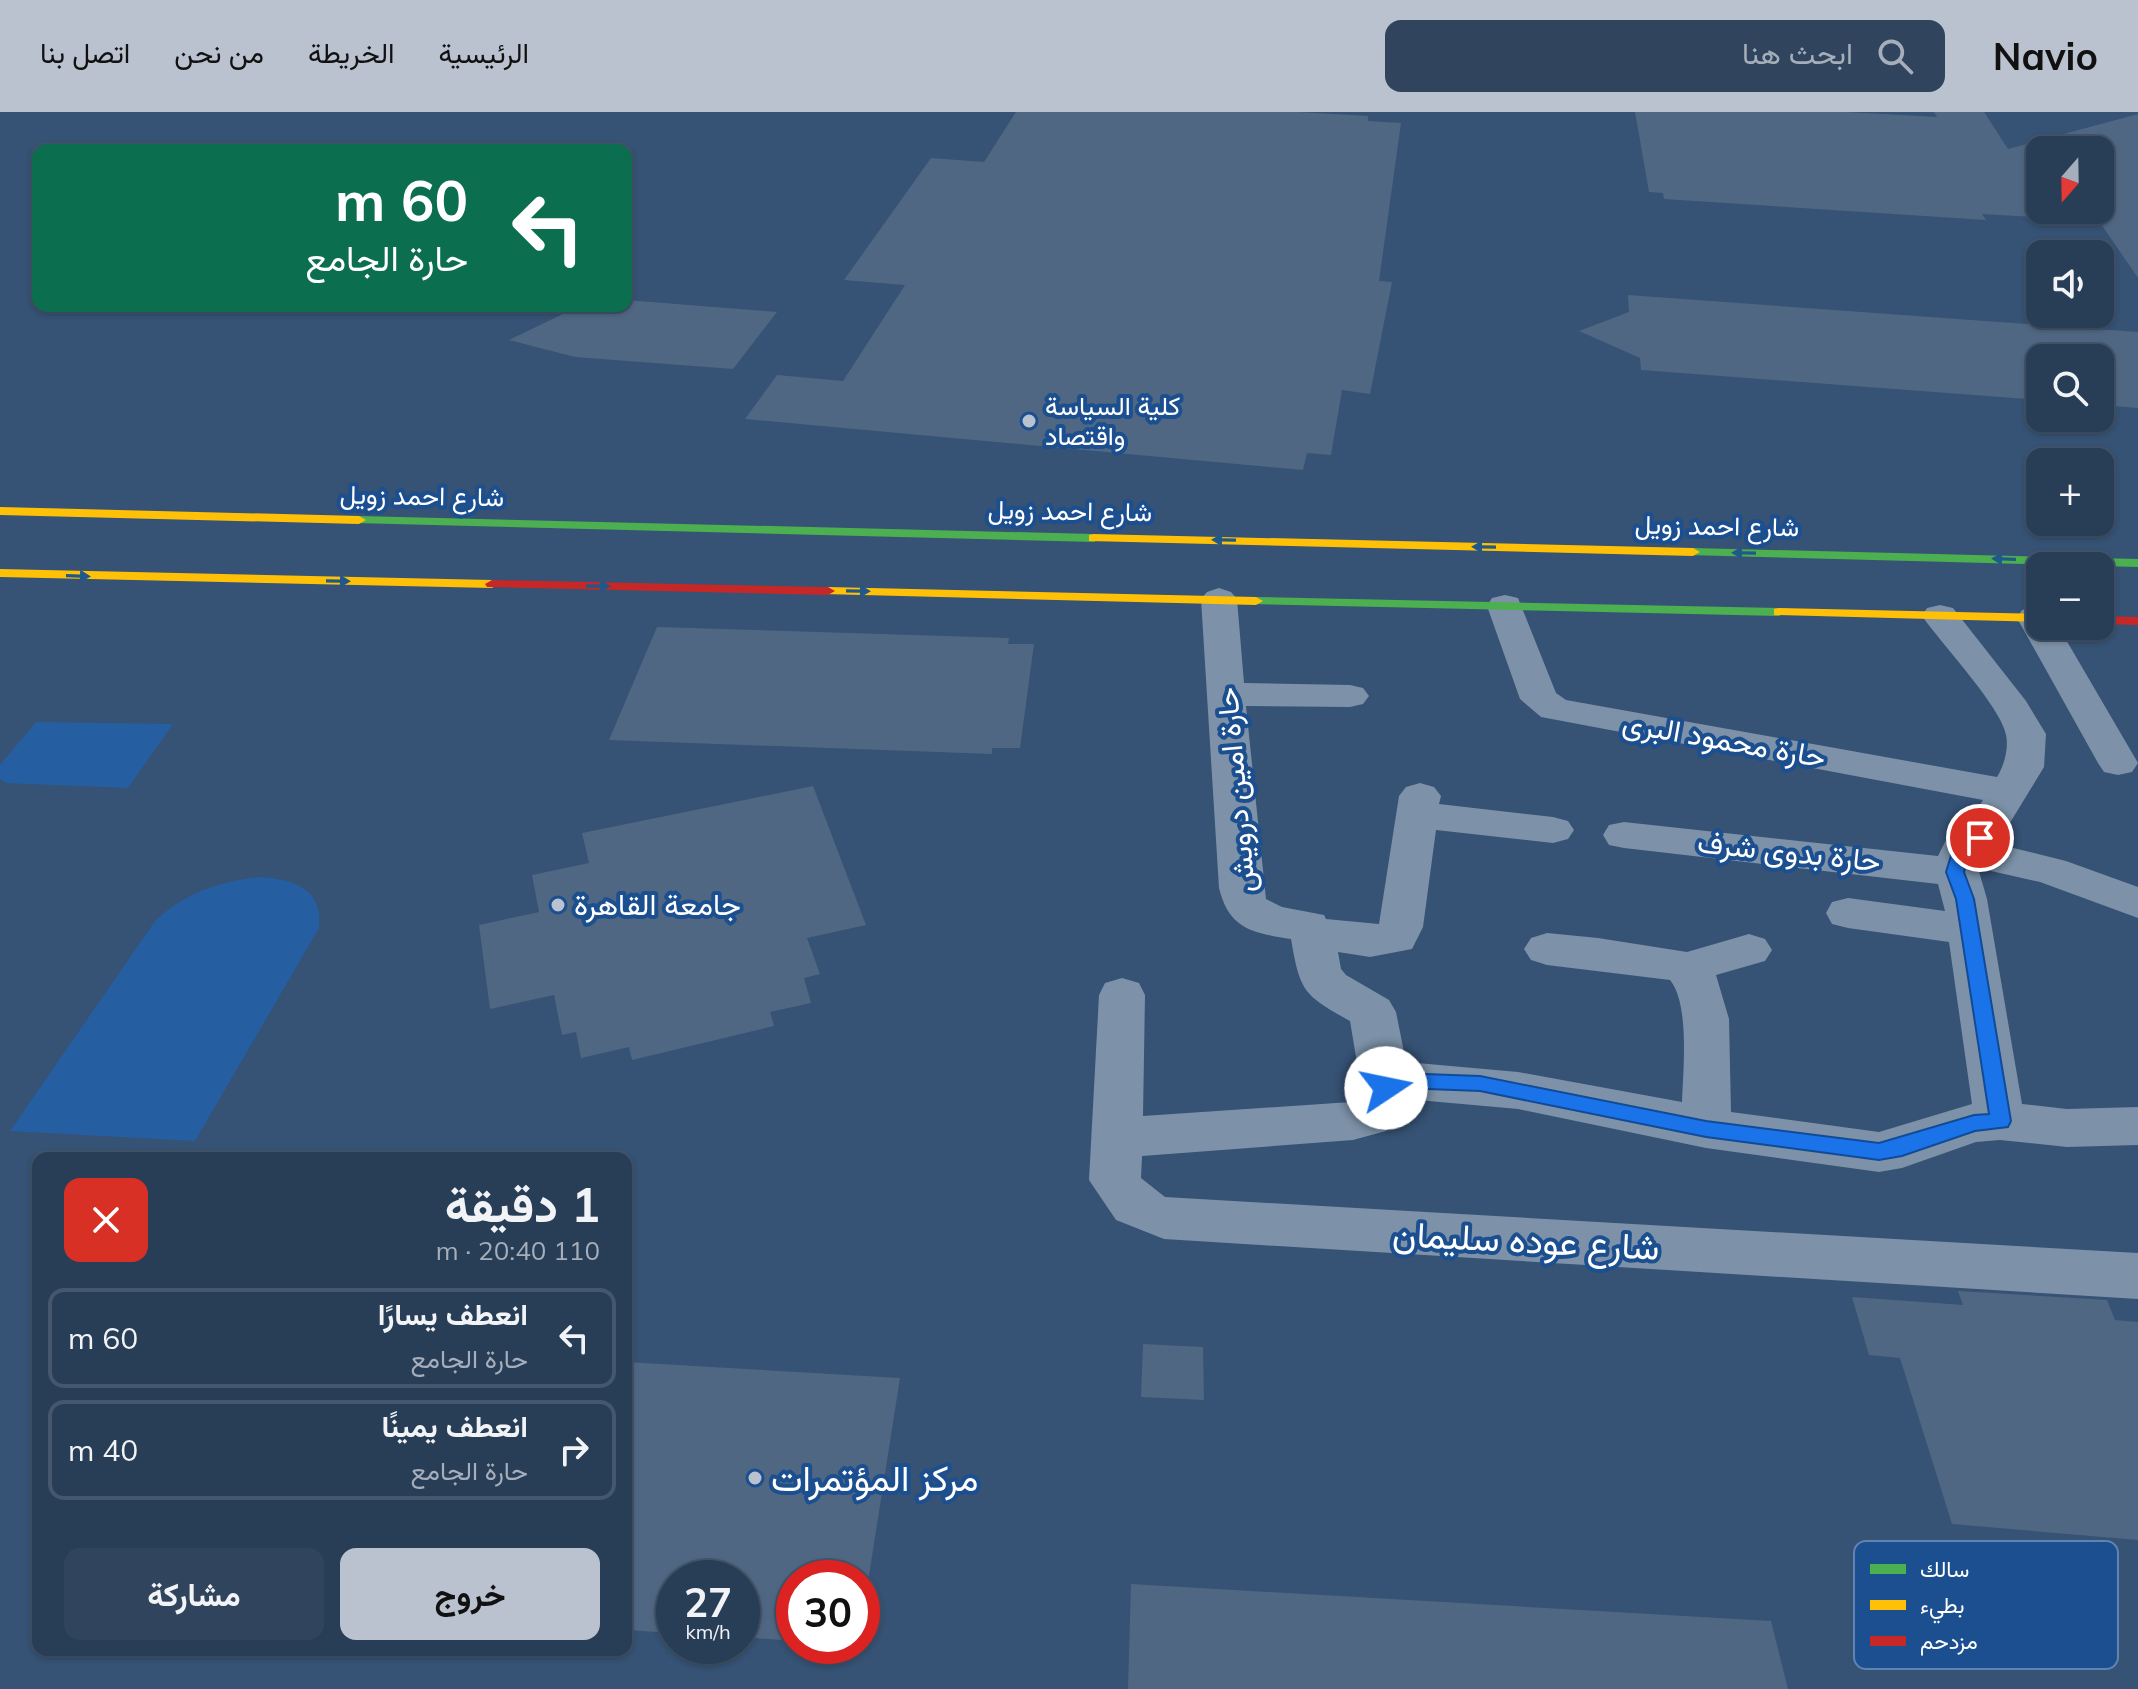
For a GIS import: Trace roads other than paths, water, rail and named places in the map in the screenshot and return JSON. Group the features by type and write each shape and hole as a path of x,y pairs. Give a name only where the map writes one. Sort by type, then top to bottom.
{"main road":[{"name":"شارع احمد زويل","path":"0,511 2138,563"},
{"path":"0,573 2026,618"},
{"path":"2114,620 2138,621"}],"street":[{"name":"حارة امين درويش","path":"1219,599 1241,888 1246,908 1273,921 1308,926 1313,933 1370,941 1396,938 1401,927 1418,806 1553,830"},
{"name":"حارة محمود البرى","path":"1505,606 1539,699 1555,709 2009,792"},
{"path":"1940,616 2012,709 2026,734 2024,767 1980,838 1958,861 2000,1121"},
{"path":"2050,640 2118,763"},
{"path":"1226,694 1350,696"},
{"name":"حارة بدوى شرف","path":"1624,835 2051,871 2138,903"},
{"path":"1848,913 1970,930"},
{"path":"1313,933 1320,974 1329,986 1372,1012 1386,1088"},
{"path":"1547,949 1599,940 1686,968 1694,976 1705,1002 1706,1129"},
{"path":"1686,968 1749,950"},
{"name":"شارع عوده سليمان","path":"1122,995 1115,1180 1124,1198 1141,1211 1164,1218 2138,1276"},
{"path":"1115,1138 1353,1121 1368,1117 1386,1088 1397,1080 1480,1083 1706,1129 1879,1152 1902,1148 1974,1123 2000,1121 2067,1128 2138,1126"}],"place":[{"name":"كلية السياسة واقتصاد","path":"1029,421"},
{"name":"جامعة القاهرة","path":"558,905"},
{"name":"مركز المؤتمرات","path":"755,1478"}]}
